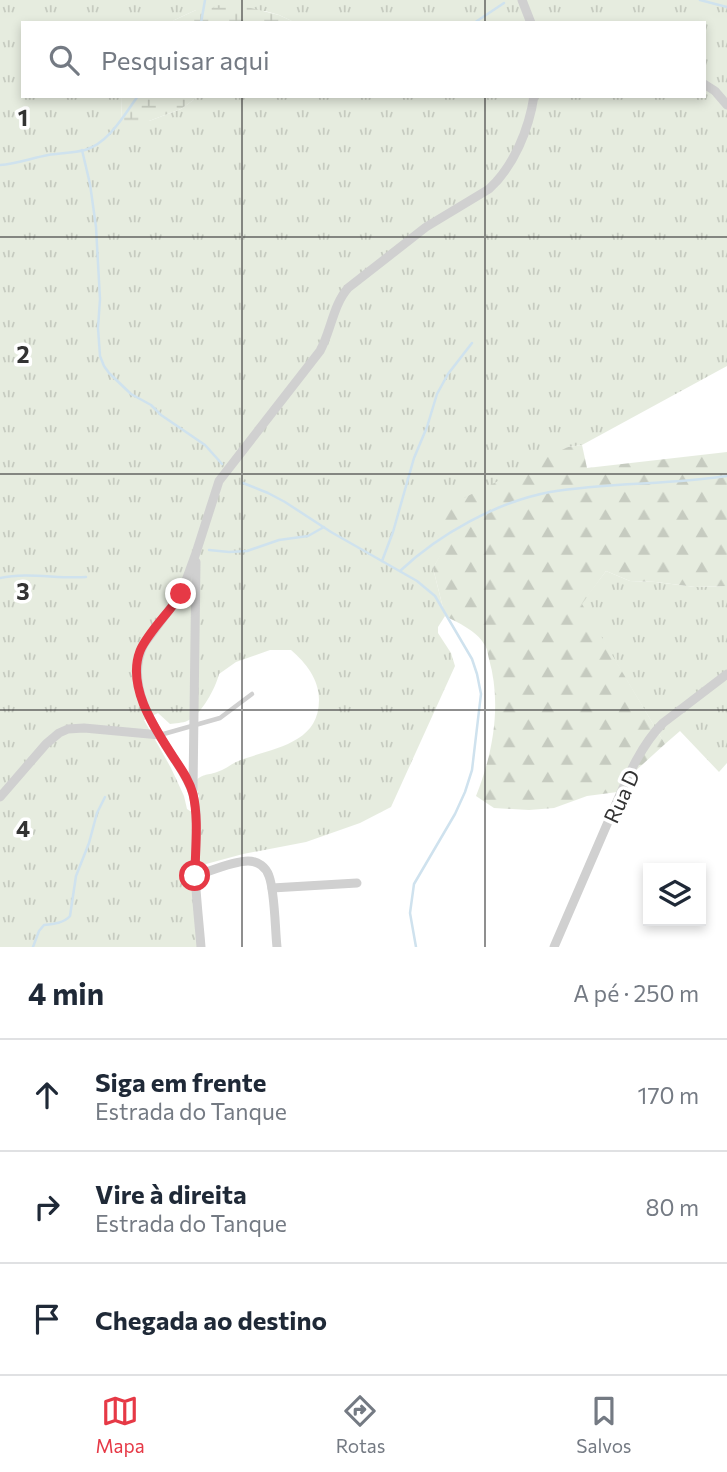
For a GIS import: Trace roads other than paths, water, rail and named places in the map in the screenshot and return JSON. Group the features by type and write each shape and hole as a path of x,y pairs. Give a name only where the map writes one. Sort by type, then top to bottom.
{"street":[{"path":"522,0 530,21"},
{"path":"706,85 727,105"},
{"path":"193,794 185,775 145,708 140,694 138,661 144,644 181,594 219,481 320,351 348,288 426,227 498,181 515,155 533,98"},
{"path":"196,553 193,794 195,876 201,947"},
{"name":"Rua D","path":"554,947 644,746 663,723 727,674"},
{"path":"0,797 46,744 68,729 160,735"},
{"path":"195,876 243,862 257,862 265,869 272,888 277,947"},
{"path":"272,888 357,883"}],"lane":[{"path":"160,735 220,718 252,694"}],"waterway":[{"path":"201,21 205,0"},
{"path":"700,0 727,7"},
{"path":"477,21 504,3"},
{"path":"0,165 85,150 94,146 115,128 137,98"},
{"path":"82,150 96,227 100,299 98,328 100,356 104,366 131,394 151,405 205,445 222,464"},
{"path":"382,561 437,394 448,374 472,343"},
{"path":"400,571 432,544 470,521 530,497 572,489 727,476"},
{"path":"243,483 285,502 331,532 417,581 435,596 472,659 481,694 472,770 455,814 414,884 410,913 416,947"},
{"path":"209,550 247,551 279,540 308,536 324,527"},
{"path":"0,578 86,577"},
{"path":"33,947 44,925 62,922 70,916 76,876 105,797"}]}
